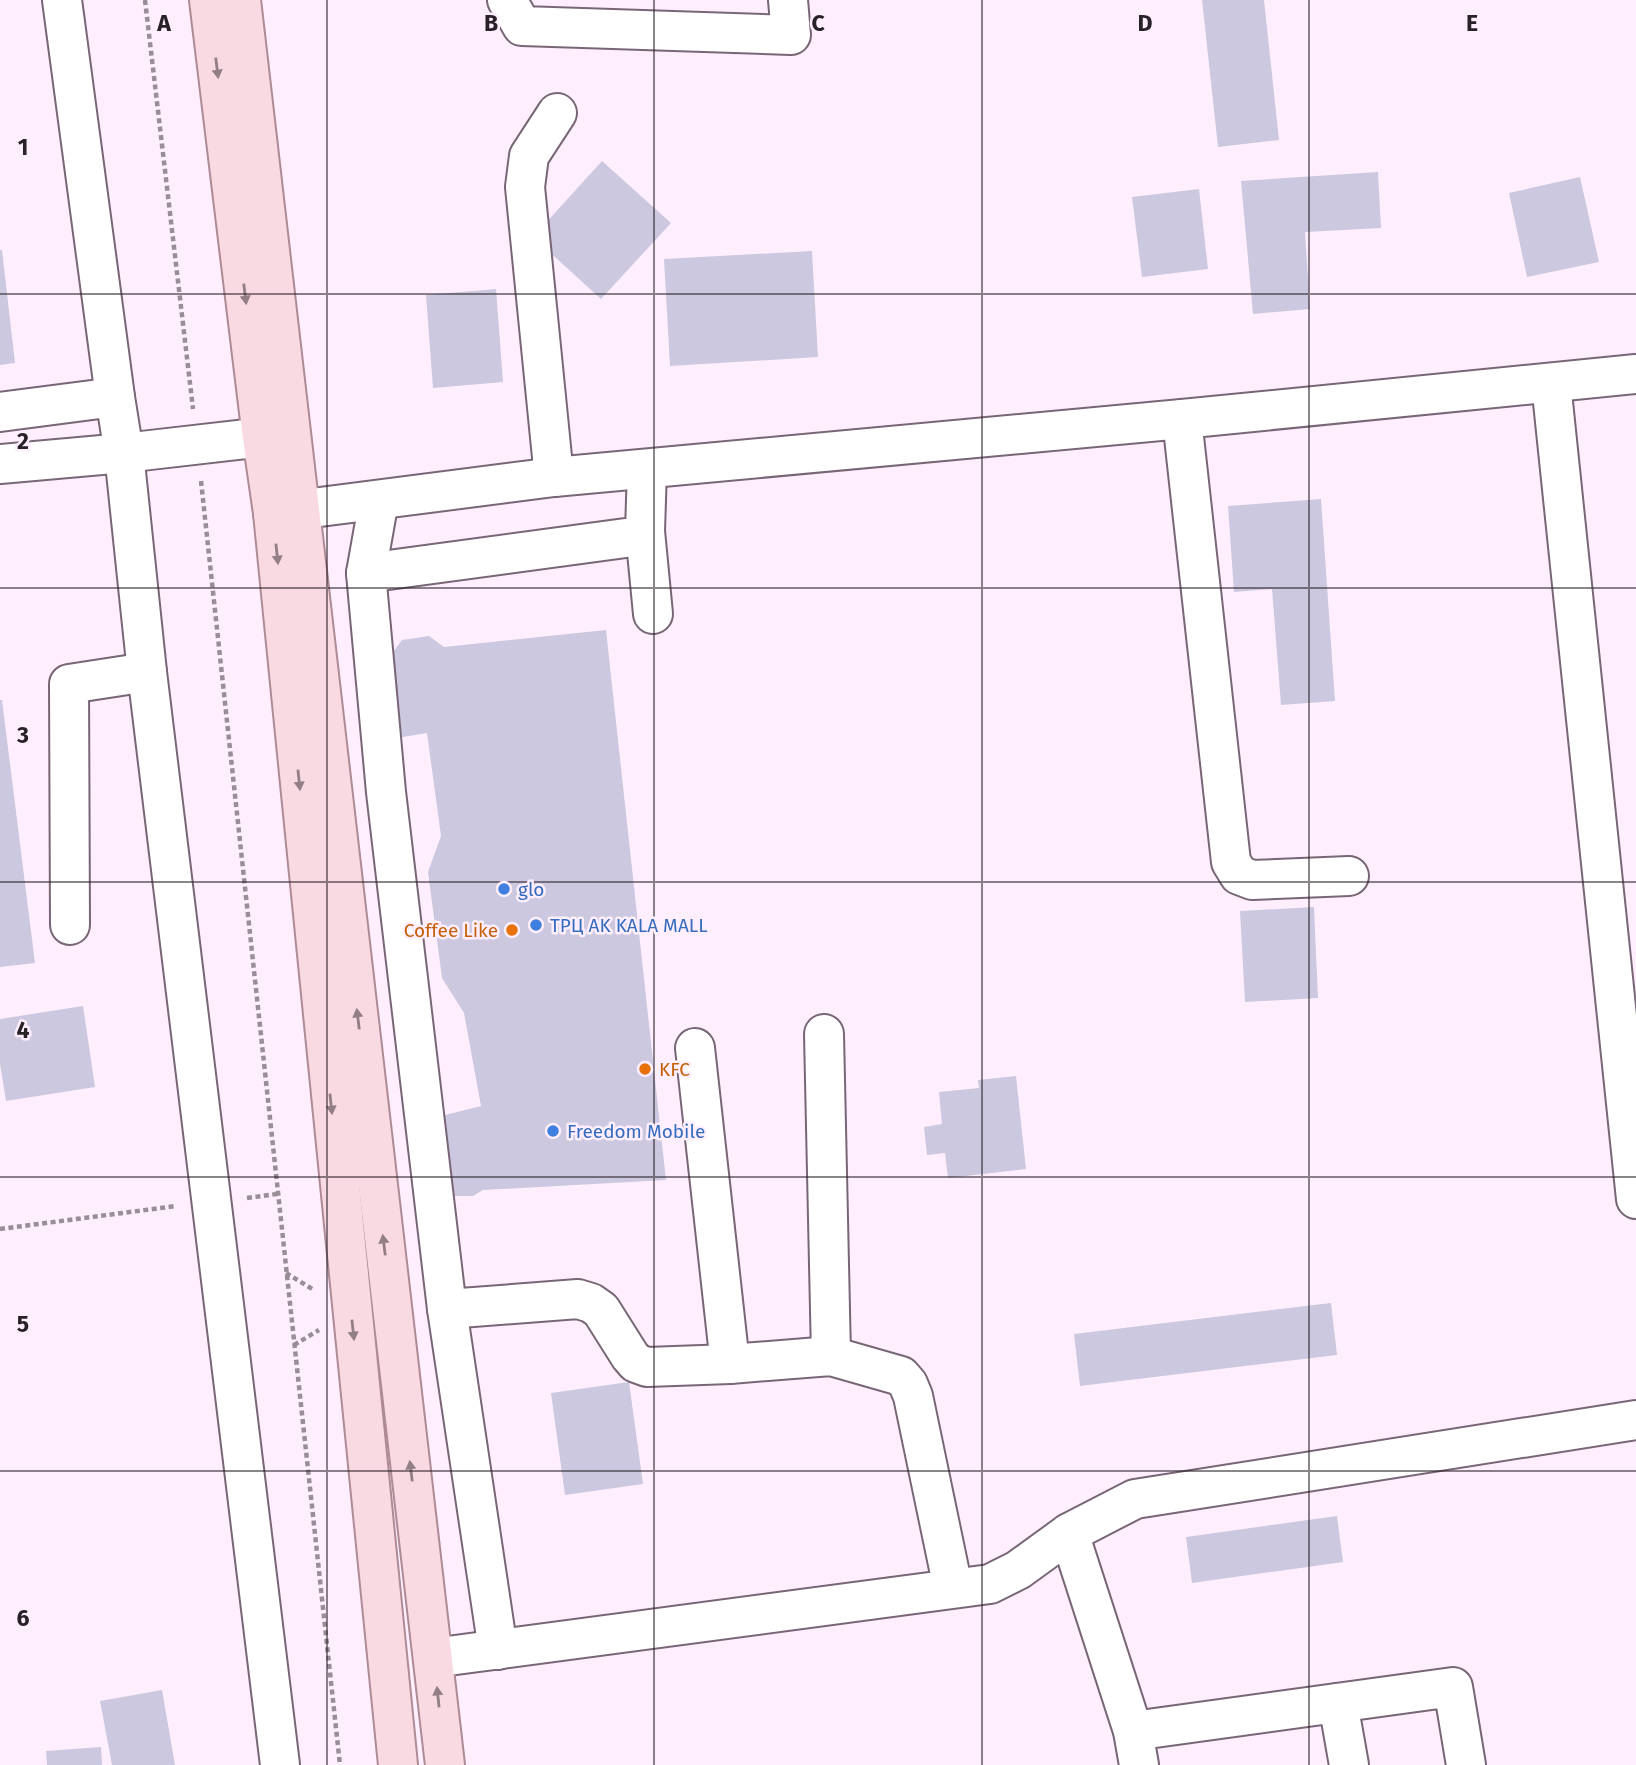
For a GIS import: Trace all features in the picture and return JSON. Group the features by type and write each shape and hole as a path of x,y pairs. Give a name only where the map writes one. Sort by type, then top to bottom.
{"main road":[{"path":"209,0 276,436 391,1307 445,1765"},
{"path":"241,0 276,436"},
{"path":"286,512 398,1765"}],"street":[{"path":"62,0 124,453 147,672 280,1765"},
{"path":"507,0 522,26 791,36 788,0"},
{"path":"554,477 525,187 528,156 556,113"},
{"path":"286,512 554,477 1636,374"},
{"path":"1551,383 1633,1135 1636,1199"},
{"path":"0,412 115,397"},
{"path":"1182,419 1231,862 1239,875 1252,880 1349,876"},
{"path":"0,464 276,436"},
{"path":"647,469 645,531 653,614"},
{"path":"379,500 366,573 386,792 447,1309 498,1650"},
{"path":"366,573 616,540 633,537 645,531"},
{"path":"70,925 69,684 147,672"},
{"path":"824,1034 831,1356"},
{"path":"695,1048 730,1364"},
{"path":"447,1309 578,1299 601,1310 630,1356 636,1363 647,1367 831,1356 901,1376 913,1395 953,1588"},
{"path":"433,1658 990,1584 1018,1570 1069,1533 1135,1499 1636,1420"},
{"path":"1069,1533 1136,1748 1338,1703 1453,1687 1466,1765"},
{"path":"1338,1703 1349,1765"}],"path":[{"path":"145,0 197,444 340,1765"},
{"path":"0,1229 277,1194"}],"building":[{"path":"1202,0 1264,0 1279,140 1218,147"},
{"path":"602,161 671,223 601,299 533,237"},
{"path":"1378,172 1381,228 1305,232 1310,309 1253,314 1241,181"},
{"path":"1580,177 1599,262 1527,277 1509,193"},
{"path":"1199,189 1208,269 1142,277 1132,197"},
{"path":"0,250 15,363 0,365"},
{"path":"812,251 818,357 670,366 664,259"},
{"path":"496,289 503,382 433,388 426,295"},
{"path":"1321,499 1335,701 1281,705 1272,589 1234,592 1228,506"},
{"name":"ТРЦ AK KALA MALL","path":"606,630 666,1180 483,1190 473,1196 449,1196 441,1116 481,1106 464,1013 442,978 428,872 441,836 427,733 397,738 387,660 402,640 429,636 444,647"},
{"path":"0,700 35,963 0,967"},
{"path":"1314,907 1318,998 1245,1002 1240,911"},
{"path":"83,1006 95,1087 6,1101 0,1064 0,1019"},
{"path":"1016,1076 1026,1169 948,1178 945,1153 927,1155 924,1127 942,1124 939,1092 979,1088 978,1080"},
{"path":"1331,1303 1337,1355 1080,1386 1074,1334"},
{"path":"629,1382 643,1484 565,1495 551,1393"},
{"path":"1337,1516 1343,1562 1192,1583 1186,1537"},
{"path":"162,1690 175,1765 112,1765 100,1701"},
{"path":"101,1747 102,1765 47,1765 46,1751"}],"place":[{"name":"glo","path":"504,889"},
{"name":"ТРЦ AK KALA MALL","path":"536,925"},
{"name":"Coffee Like","path":"512,930"},
{"name":"KFC","path":"645,1069"},
{"name":"Freedom Mobile","path":"553,1131"}]}
